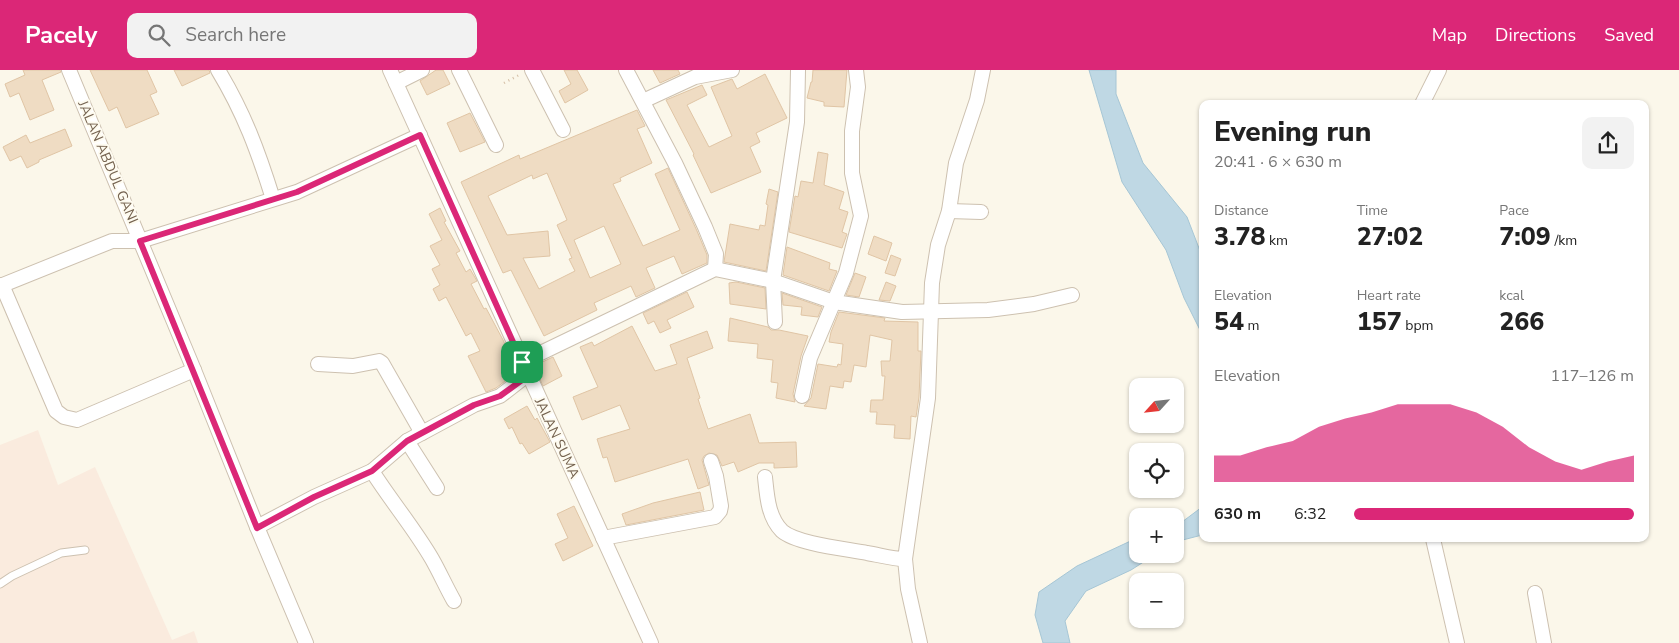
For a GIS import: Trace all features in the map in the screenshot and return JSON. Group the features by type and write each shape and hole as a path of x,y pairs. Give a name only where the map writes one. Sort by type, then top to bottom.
{"street":[{"name":"JALAN ABDUL GANI","path":"69,70 306,643"},
{"path":"218,70 241,111 260,156 273,199"},
{"name":"JALAN SUMA","path":"390,70 651,643"},
{"path":"396,83 422,70"},
{"path":"459,70 496,145"},
{"path":"531,70 563,130"},
{"path":"626,70 675,163 705,227 716,254 715,269"},
{"path":"643,101 695,76 732,70"},
{"path":"775,322 773,282 797,122 798,70"},
{"path":"802,396 810,358 846,273 861,216 852,173 852,131 858,87 856,70"},
{"path":"920,643 908,589 905,559 928,398 932,283 938,245 949,211 956,163 977,100 983,70"},
{"path":"1424,100 1439,70"},
{"path":"194,370 77,420 64,417 56,412 1,285 112,240 140,241 297,192 420,135"},
{"path":"949,211 982,212"},
{"path":"257,528 314,497 372,471 407,441 474,405 500,396 522,380 522,362 715,269 773,282 834,302 902,312 988,310 1034,304 1072,295"},
{"path":"318,364 353,366 379,361 382,363 422,433"},
{"path":"407,441 437,488"},
{"path":"603,538 715,517 720,511 721,506 716,476 711,461"},
{"path":"372,471 432,559 454,601"},
{"path":"765,477 768,504 772,516 783,532 793,537 834,548 905,559"},
{"path":"1434,542 1457,643"},
{"path":"1534,593 1544,643"}],"lane":[{"path":"0,584 12,576 61,553 85,550"}],"path":[{"path":"504,83 531,70"}],"shaded area":[{"path":"38,430 58,485 95,467 172,640 194,631 198,643 0,643 0,445"}],"water":[{"path":"1089,70 1116,70 1116,94 1143,163 1187,217 1199,248 1199,328 1184,298 1166,250 1122,182"},
{"path":"1199,509 1199,536 1184,540 1184,520"},
{"path":"1129,542 1129,563 1142,563 1086,591 1065,621 1070,643 1043,643 1035,615 1039,592 1077,566"}],"building":[{"path":"23,70 60,70 61,72 42,80 54,110 30,120 19,93 10,97 5,84 25,75"},
{"path":"90,70 147,70 157,92 150,95 159,114 126,128 117,107 109,111"},
{"path":"174,70 209,70 210,73 182,86"},
{"path":"436,70 443,70 450,84 427,95 420,81"},
{"path":"564,70 577,70 588,90 565,103 559,91 571,84"},
{"path":"653,70 678,70 680,74 660,83"},
{"path":"813,70 847,70 844,107 824,106 824,102 807,98 812,82"},
{"path":"765,74 787,118 756,133 760,142 750,147 761,172 711,193 694,154 666,100 702,85 707,95 687,105 709,147 732,136 711,87 732,79 737,89"},
{"path":"637,110 645,126 637,129 652,163 620,178 621,181 613,184 643,246 680,230 655,174 668,168 707,255 707,263 682,274 674,256 646,268 655,288 636,297 631,286 594,303 597,310 544,336 511,270 503,273 461,182 519,155 520,159","holes":["547,173 567,220 557,225 572,258 569,259 575,271 539,289 523,258 550,256 548,231 507,235 488,196 532,175 533,179","604,226 621,264 590,278 574,240"]},
{"path":"470,113 485,142 460,152 447,123"},
{"path":"65,129 72,146 39,160 39,162 27,168 21,156 10,161 3,147 26,135 30,143"},
{"path":"818,152 828,154 824,185 844,192 839,209 848,212 842,232 847,234 842,248 789,232 795,196 798,197 801,181 813,183"},
{"path":"769,189 778,192 766,271 724,262 730,224 759,230 760,225 765,226"},
{"path":"440,208 446,221 444,222 460,251 456,253 466,272 470,269 477,281 471,284 484,309 486,308 513,362 513,375 496,388 486,392 468,356 480,351 471,333 466,336 446,297 439,301 433,289 440,285 432,269 440,265 430,246 442,240 429,214"},
{"path":"874,236 892,243 886,261 868,254"},
{"path":"787,247 830,263 829,269 837,271 829,291 783,275"},
{"path":"891,255 901,259 895,276 885,273"},
{"path":"855,273 866,277 859,297 846,295"},
{"path":"736,282 765,288 766,309 730,304 729,283"},
{"path":"886,282 896,286 890,301 879,300"},
{"path":"687,292 694,307 667,320 671,328 660,333 654,321 648,324 643,313"},
{"path":"782,293 822,307 818,317 801,315 802,307 783,305"},
{"path":"839,312 885,318 884,321 918,322 918,351 921,351 919,397 916,417 911,416 910,439 894,438 895,425 876,424 877,412 870,412 871,400 883,400 885,376 882,376 881,361 890,361 892,340 870,335 866,367 854,365 851,382 844,381 843,388 830,386 826,409 804,406 811,398 818,364 837,367 838,364 841,365 843,344 829,342"},
{"path":"730,318 768,327 771,330 808,336 801,356 793,394 795,402 776,398 778,383 771,382 773,360 757,358 758,344 728,341"},
{"path":"632,326 655,371 677,364 670,345 707,331 713,348 687,358 708,429 750,414 759,443 796,442 797,467 774,468 774,463 759,463 738,472 734,462 722,466 717,455 709,453 702,460 709,485 698,489 688,459 615,482 607,457 603,458 597,439 630,429 620,405 582,420 573,397 598,387 580,347 592,342 594,346"},
{"path":"553,357 562,376 543,386 534,366"},
{"path":"527,406 535,420 537,418 550,442 529,454 522,443 520,444 512,427 509,429 504,419"},
{"path":"700,492 704,510 626,525 622,514 653,503"},
{"path":"574,506 593,546 563,561 555,544 568,538 557,514"}],"route":[{"path":"420,135 522,362 522,380 500,396 474,405 407,441 372,471 314,497 257,528 140,241 297,192 420,135"}]}
